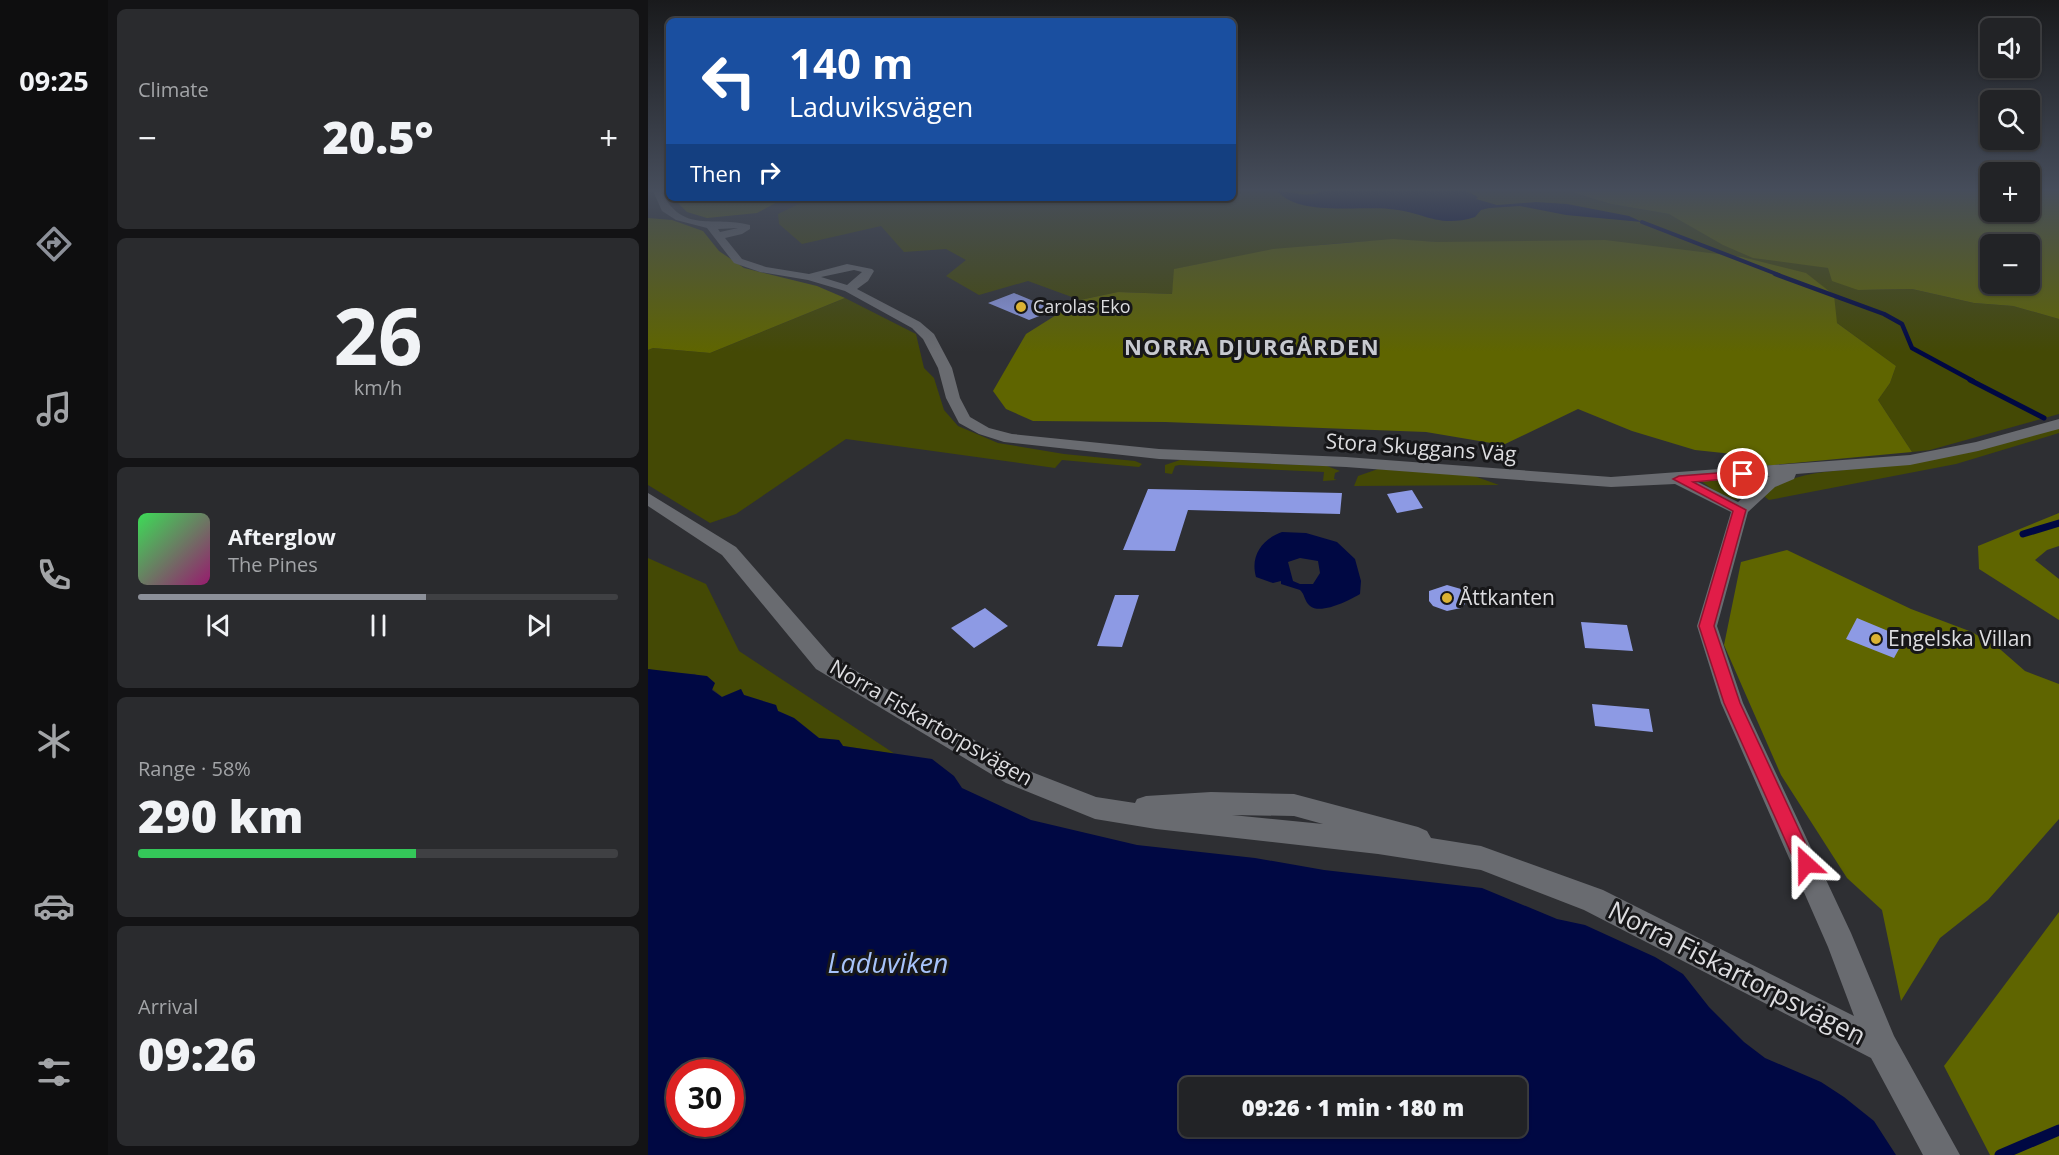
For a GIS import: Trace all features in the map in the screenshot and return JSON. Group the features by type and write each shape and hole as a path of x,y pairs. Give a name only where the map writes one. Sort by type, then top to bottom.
{"street":[{"name":"Stora Skuggans Väg","path":"725,245 738,261 750,266 809,277 849,289 916,325 929,337 945,368 953,398 964,420 984,431 1010,439 1159,454 1346,462 1582,481 1679,479 1910,460 1978,446 2059,424"},
{"name":"Stora Skuggans Väg","path":"809,277 847,268 865,268 868,271 864,279 849,289"},
{"path":"1808,469 1778,478 1740,510 1707,626 1732,703 1841,943 1882,1047"},
{"path":"1679,479 1740,510"},
{"name":"Norra Fiskartorpsvägen","path":"648,498 729,551 824,663 1015,776 1095,808 1156,818 1378,842 1480,858 1593,900 1882,1047 1941,1153"}],"green space":[{"path":"898,245 1318,245 1240,256 1175,269 1172,294 1118,292 1080,300 1028,281 979,295 946,276 966,260 946,249 904,252"},
{"path":"1452,245 1753,245 1802,263 1829,268 1858,290 1912,289 1974,303 2013,306 2059,319 2059,414 1930,450 1912,452 1878,400 1890,383 1896,366 1837,323"},
{"path":"845,298 916,334 924,368 934,378 944,410 958,426 998,443 1064,454 1135,461 1142,464 1139,467 1062,460 1055,468 846,439 736,514 710,523 648,485 648,350 653,348 710,353"},
{"path":"2059,426 2059,433 1956,464 1769,500 1765,497 1766,492 1780,484 1805,475 1895,462"},
{"path":"1180,460 1327,466 1340,471 1335,473 1334,479 1337,480 1323,481 1324,472 1179,465 1175,466 1172,474 1165,473 1165,465"},
{"path":"1378,469 1474,476 1499,485 1354,486 1358,476"},
{"path":"1753,477 1758,482 1757,485 1736,500 1716,492 1701,481"},
{"path":"648,558 706,584 739,651 895,754 843,746 839,740 819,738 794,718 778,711 776,705 744,695 741,689 722,697 695,674 663,673 648,669"}],"shaded area":[{"path":"648,245 714,245 719,251 744,268 817,286 845,298 710,353 653,348 648,350"},
{"path":"1322,245 1644,245 1742,257 1806,273 1834,295 1837,323 1896,366 1890,383 1878,400 1912,452 1763,466 1742,455 1695,450 1632,431 1578,409 1503,445 1426,432 1165,422 1033,421 1006,409 993,391 1026,334 1080,300 1118,292 1172,294 1174,269 1273,249"},
{"path":"1723,245 1980,245 1980,294 2040,294 2040,245 2059,245 2059,319 2013,306 1974,303 1912,289 1858,290 1832,281 1828,268 1753,258"},
{"path":"2059,513 2059,546 2047,550 2035,560 2059,579 2059,620 1979,569 1978,546"},
{"path":"1787,550 1911,609 1972,632 2001,650 2025,671 2059,684 2059,819 1988,900 1940,938 1901,1001 1882,910 1847,878 1781,775 1724,645 1741,562"},
{"path":"2059,912 2059,1155 1990,1155 1944,1066"}],"water":[{"path":"1282,532 1306,533 1337,542 1355,559 1361,581 1360,594 1335,606 1321,609 1310,606 1300,590 1281,584 1281,581 1273,583 1256,577 1256,555 1263,544","holes":["1300,558 1318,561 1320,573 1313,584 1300,584 1293,581 1288,562"]},
{"name":"Laduviken","path":"648,669 707,676 715,683 712,690 722,697 741,689 744,695 776,705 778,711 794,718 819,738 839,740 843,746 932,759 954,776 962,788 1031,820 1137,845 1482,888 1557,919 1585,925 1655,957 1683,974 1709,1007 1744,1042 1765,1058 1821,1082 1844,1097 1874,1121 1896,1155 648,1155"}],"building":[{"name":"Carolas Eko","path":"1014,293 1055,310 1029,320 988,303"},
{"path":"1148,489 1342,493 1340,514 1188,510 1175,551 1123,550"},
{"path":"1412,490 1423,508 1397,513 1387,494"},
{"name":"Åttkanten","path":"1447,585 1461,589 1465,594 1465,604 1461,608 1447,611 1433,606 1429,601 1429,591"},
{"path":"1115,595 1139,595 1122,647 1097,646"},
{"path":"985,608 1008,626 974,648 951,628"},
{"name":"Engelska Villan","path":"1857,618 1905,638 1894,658 1846,639"},
{"path":"1581,622 1627,625 1633,651 1585,648"},
{"path":"1592,704 1649,709 1653,732 1595,726"}],"waterway":[{"path":"1701,245 1779,275"},
{"path":"1775,274 1884,314 1902,324 1912,348 1973,381"},
{"path":"1970,380 2044,418"},
{"path":"2023,534 2059,523"},
{"path":"2000,1155 2059,1130"}],"place":[{"name":"Carolas Eko","path":"1021,307"},
{"name":"Åttkanten","path":"1447,598"},
{"name":"Engelska Villan","path":"1876,639"}],"district":[{"name":"NORRA DJURGÅRDEN","path":"1252,347"}],"route":[{"path":"1743,474 1679,479 1740,510 1726,550 1707,626 1719,670 1732,703 1806,864"}]}
